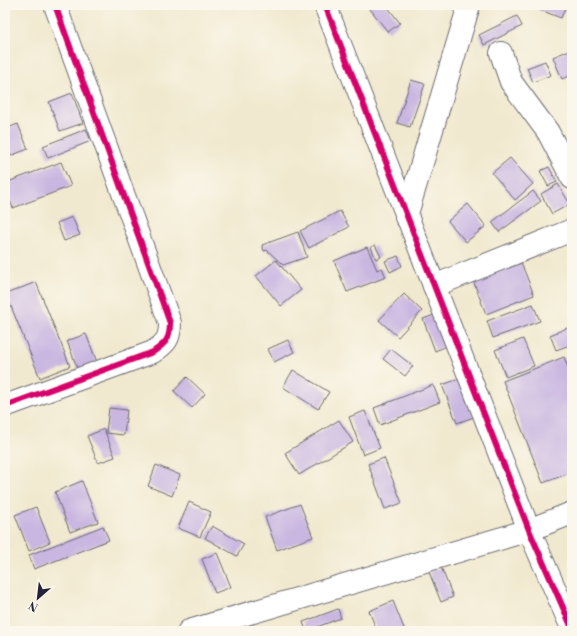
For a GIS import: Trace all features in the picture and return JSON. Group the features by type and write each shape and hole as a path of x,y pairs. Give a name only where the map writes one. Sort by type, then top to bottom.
{"street":[{"path":"5,406 153,352 163,345 170,334 170,323 55,5"},
{"path":"324,5 529,530 572,628"},
{"path":"406,217 469,5"},
{"path":"501,53 511,82 548,132 572,178"},
{"path":"434,286 572,230"},
{"path":"189,631 529,530 572,513"}],"building":[{"path":"367,5 386,5 400,23 388,32"},
{"path":"527,5 564,5 566,6 561,18"},
{"path":"517,16 522,26 484,45 479,35"},
{"path":"572,49 572,75 562,79 553,57"},
{"path":"545,61 551,75 533,82 527,68"},
{"path":"411,80 425,84 410,127 397,123"},
{"path":"72,93 83,123 60,131 49,102"},
{"path":"18,124 28,149 5,158 5,129"},
{"path":"86,129 91,141 48,158 43,146"},
{"path":"510,158 533,184 515,200 492,173"},
{"path":"61,162 71,186 13,208 5,189 5,183"},
{"path":"549,167 557,182 548,186 540,171"},
{"path":"558,184 570,204 552,214 541,194"},
{"path":"533,191 541,201 499,232 492,222"},
{"path":"468,204 486,226 466,242 448,221"},
{"path":"340,211 349,227 309,248 300,231"},
{"path":"72,217 80,235 64,241 57,223"},
{"path":"298,232 307,257 283,265 267,250 264,251 262,245"},
{"path":"375,245 381,257 376,259 371,247"},
{"path":"367,247 377,270 382,268 386,277 347,292 334,261"},
{"path":"398,256 402,266 390,272 385,261"},
{"path":"276,260 301,290 281,306 256,276"},
{"path":"520,260 534,295 486,314 472,278"},
{"path":"36,282 70,366 40,378 6,294"},
{"path":"404,294 422,311 398,337 379,320"},
{"path":"533,304 540,321 493,338 487,321"},
{"path":"434,315 447,346 435,351 423,319"},
{"path":"572,326 572,350 570,345 556,350 550,335"},
{"path":"86,334 97,362 78,370 67,341"},
{"path":"523,339 534,366 506,377 495,350"},
{"path":"288,340 294,352 274,362 268,349"},
{"path":"391,349 413,366 405,376 383,359"},
{"path":"564,357 572,378 572,472 543,483 503,381"},
{"path":"293,370 329,392 318,409 283,387"},
{"path":"187,377 205,394 192,408 174,391"},
{"path":"459,379 474,417 457,423 442,385"},
{"path":"433,385 440,402 380,425 374,408"},
{"path":"109,408 127,410 124,435 106,433"},
{"path":"365,411 380,448 363,455 349,417"},
{"path":"339,420 353,442 299,475 285,453"},
{"path":"104,429 115,457 98,463 87,436"},
{"path":"384,458 402,503 385,509 368,464"},
{"path":"156,465 180,475 172,496 148,486"},
{"path":"82,481 98,522 70,532 55,492"},
{"path":"189,502 211,512 200,537 178,528"},
{"path":"300,504 313,537 277,550 265,517"},
{"path":"36,507 50,542 29,551 15,515"},
{"path":"103,526 109,540 34,569 29,555"},
{"path":"212,526 244,544 237,556 205,538"},
{"path":"217,553 231,587 215,593 202,559"},
{"path":"441,567 453,597 441,602 429,572"},
{"path":"393,601 405,631 377,631 369,611"},
{"path":"338,609 341,618 306,631 303,622"}],"cycle path":[{"path":"5,406 153,352 166,340 170,328 170,323 55,5"},
{"path":"325,5 529,530 572,628"}]}
